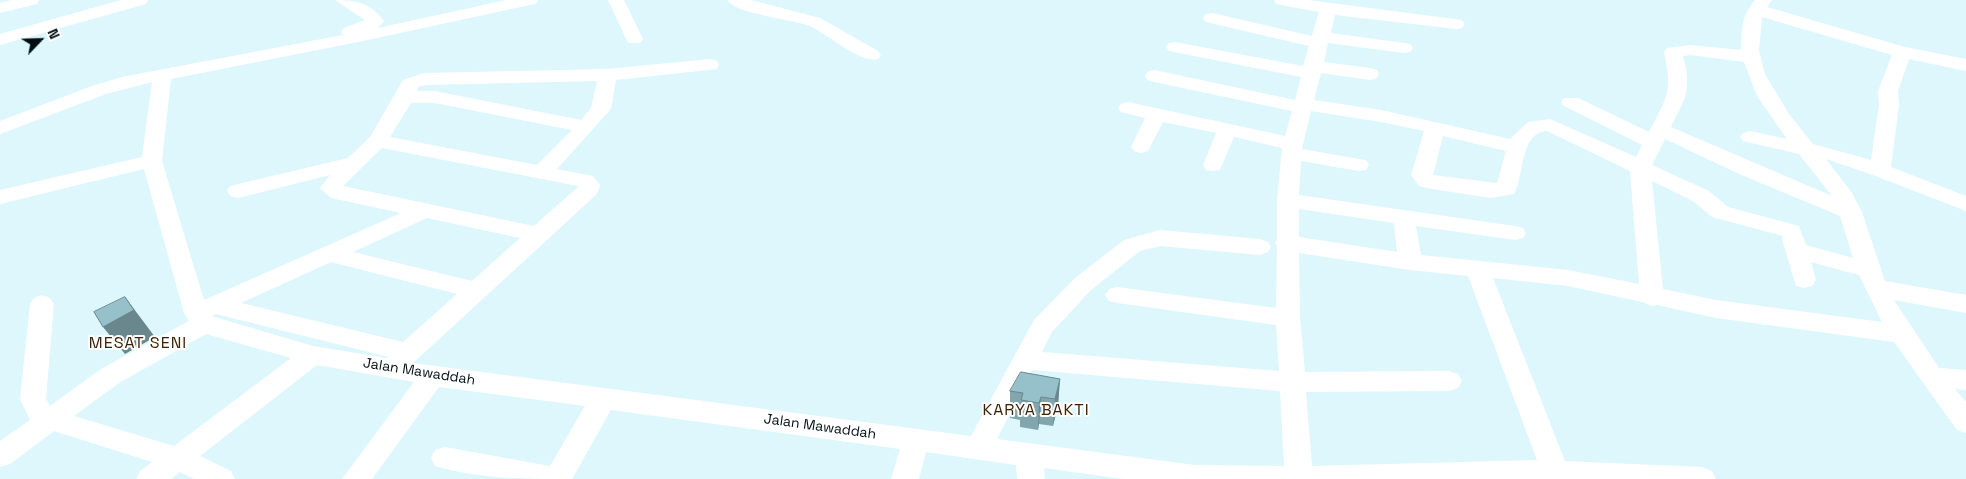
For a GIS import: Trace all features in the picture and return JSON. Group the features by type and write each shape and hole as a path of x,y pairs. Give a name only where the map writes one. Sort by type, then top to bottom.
{"street":[{"path":"0,8 31,0"},
{"path":"0,40 113,4 140,0"},
{"path":"297,49 374,23 369,13 343,0"},
{"path":"0,128 99,90 162,74 363,36 499,3 530,0"},
{"path":"616,0 634,39"},
{"path":"735,0 814,22 872,55"},
{"path":"1282,0 1328,8 1388,6 1456,24"},
{"path":"1966,65 1902,52 1760,5 1748,42 1754,70 1770,99 1805,147 1836,184 1851,212 1872,279 1902,334 1966,422"},
{"path":"1299,478 1288,318 1286,243 1288,200 1292,148 1328,8"},
{"path":"1212,18 1319,40 1404,48"},
{"path":"1175,47 1311,70 1370,74"},
{"path":"1652,298 1640,169 1678,94 1678,73 1673,52 1690,50 1750,58"},
{"path":"1880,170 1889,105 1888,91 1902,52"},
{"path":"540,234 334,191 332,185 378,141 406,97 410,84 424,79 607,75 710,64"},
{"path":"162,74 152,161 165,211 204,314"},
{"path":"542,172 586,128 601,109 607,75"},
{"path":"1154,76 1302,105 1381,116 1517,147"},
{"path":"406,97 435,97 586,128"},
{"path":"1571,102 1744,168 1851,212"},
{"path":"1128,108 1227,130 1359,165"},
{"path":"1141,147 1157,114"},
{"path":"1435,128 1421,175 1426,181 1491,191 1506,189 1520,140 1535,126 1550,125 1700,196 1720,212 1792,233 1872,279 1966,304"},
{"path":"1214,165 1227,130"},
{"path":"1750,137 1805,147 1880,170 1966,204"},
{"path":"204,314 400,360 589,189 589,185 586,182 378,141"},
{"path":"0,197 152,161"},
{"path":"238,191 358,162"},
{"path":"1288,200 1515,233"},
{"path":"0,456 110,376 204,314 329,254 427,210"},
{"path":"1404,217 1410,262"},
{"path":"1792,233 1804,280"},
{"path":"980,447 1043,326 1083,284 1132,245 1160,238 1260,247"},
{"path":"1286,243 1410,262 1568,278 1652,298 1716,309 1902,334"},
{"path":"329,254 477,291"},
{"path":"1478,270 1511,361 1556,472"},
{"path":"1118,295 1288,318"},
{"path":"42,304 33,399 37,411 51,420 177,458 221,479"},
{"name":"Jalan Mawaddah","path":"204,314 313,355 400,360 433,376 980,447 1030,468 1196,477 1299,478 1522,471 1702,479"},
{"path":"150,479 313,355"},
{"path":"1026,360 1292,382 1448,381"},
{"path":"356,479 433,376"},
{"path":"1932,377 1966,380"},
{"path":"445,458 556,479 604,398"},
{"path":"905,479 916,440"}],"building":[{"path":"125,297 134,310 103,327 94,312"},
{"path":"1021,372 1060,379 1055,399 1041,397 1039,403 1021,400 1023,393 1010,391"}],"district":[{"name":"MESAT SENI","path":"138,344"},
{"name":"KARYA BAKTI","path":"1036,411"}]}
